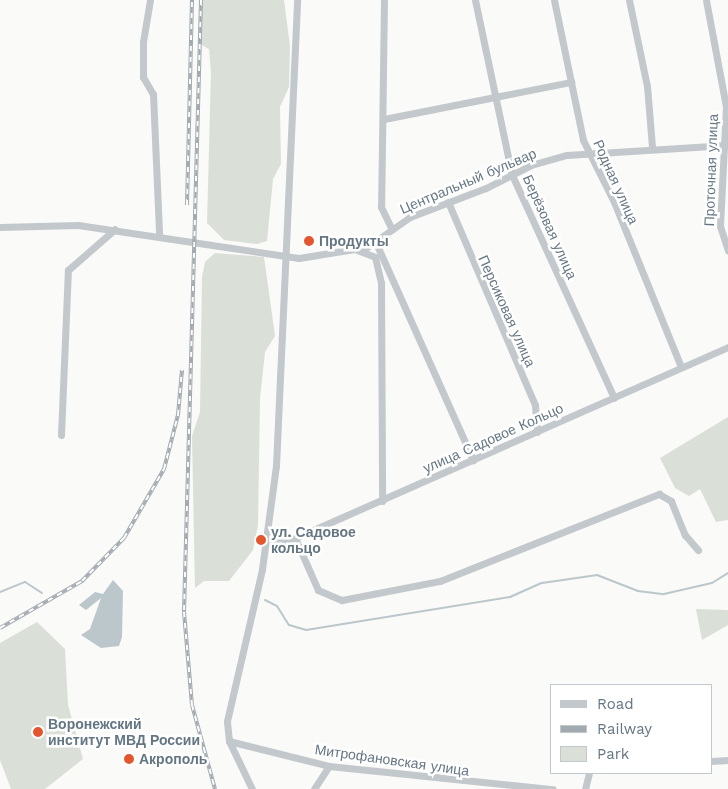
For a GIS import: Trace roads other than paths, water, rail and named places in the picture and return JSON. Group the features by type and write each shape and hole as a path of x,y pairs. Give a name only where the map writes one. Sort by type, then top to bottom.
{"street":[{"path":"150,0 143,77 153,94 159,234"},
{"path":"252,789 229,741 232,693 265,543 276,466 297,0"},
{"path":"384,0 384,120 380,207 392,230"},
{"name":"Берёзовая улица","path":"475,0 512,175 614,398"},
{"name":"Родная улица","path":"554,0 571,82 589,150 680,367"},
{"path":"629,0 647,86 652,147"},
{"name":"Проточная улица","path":"706,0 726,107 728,134 720,226 728,251"},
{"path":"384,120 571,82"},
{"name":"Центральный бульвар","path":"0,227 115,229 159,234 285,256 355,250 376,243 410,217 512,175 531,165 589,150 726,145"},
{"name":"Персиковая улица","path":"448,202 535,405 537,432"},
{"path":"61,435 68,270 115,229"},
{"path":"376,243 473,460"},
{"path":"355,250 375,257 381,283 382,501"},
{"name":"улица Садовое Кольцо","path":"265,543 295,538 728,347"},
{"path":"295,538 318,590 342,600 440,581 659,494 672,501 685,535 698,550"},
{"name":"Митрофановская улица","path":"229,741 329,766 553,789"},
{"path":"713,761 728,760"},
{"path":"314,789 329,766"},
{"path":"585,789 590,774"}],"waterway":[{"path":"265,600 277,606 289,625 306,630 510,597 542,583 597,575 638,591 664,594 712,583 728,573"},
{"path":"0,592 25,582 42,593"}],"railway":[{"path":"187,205 192,0"},
{"path":"201,0 184,612 192,705 215,789"},
{"path":"0,628 82,581 124,538 164,469 178,415 182,370"}],"place":[{"name":"Продукты","path":"309,241"},
{"name":"ул. Садовое кольцо","path":"261,540"},
{"name":"Воронежский институт МВД России","path":"38,732"},
{"name":"Акрополь","path":"129,759"}]}
